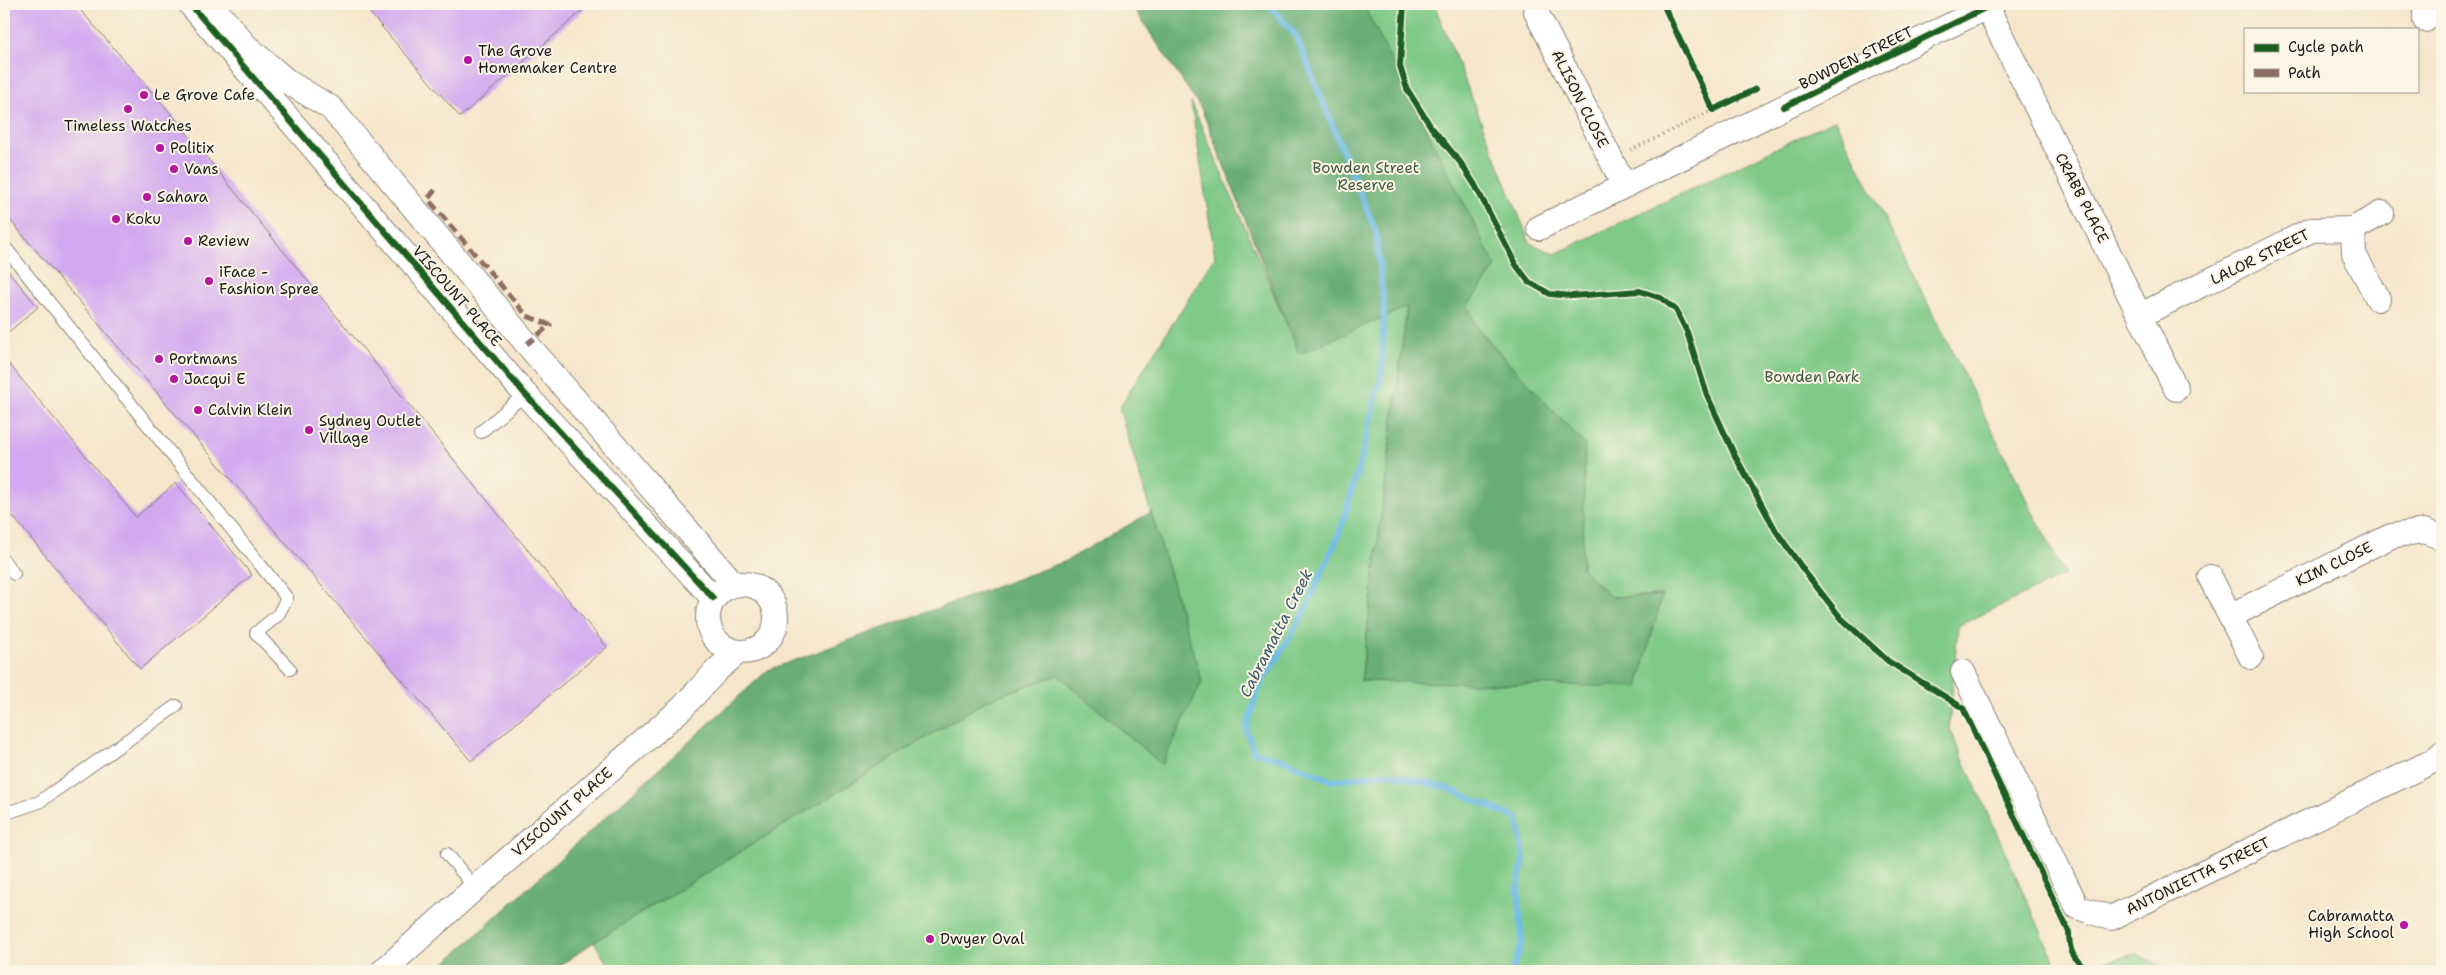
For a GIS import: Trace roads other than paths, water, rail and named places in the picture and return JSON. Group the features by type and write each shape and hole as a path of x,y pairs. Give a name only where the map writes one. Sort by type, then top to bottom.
{"street":[{"name":"VISCOUNT PLACE","path":"190,4 525,394 714,598"},
{"name":"VISCOUNT PLACE","path":"210,4 245,45 288,82 331,108 526,344 734,584"},
{"name":"BOWDEN STREET","path":"1538,228 1990,5"},
{"name":"CRABB PLACE","path":"1990,5 2176,389"},
{"name":"ALISON CLOSE","path":"1536,12 1624,185"},
{"name":"LALOR STREET","path":"2141,315 2311,230 2353,229 2382,213"},
{"path":"2353,229 2354,254 2378,299"},
{"name":"KIM CLOSE","path":"2230,616 2391,536 2424,531 2442,538"},
{"path":"2210,577 2251,657"},
{"path":"734,584 752,585 767,594 773,604 776,616 774,628 769,638 761,646 750,651 738,652 722,645 711,632 708,621 709,609 714,598 726,587 734,584"},
{"name":"VISCOUNT PLACE","path":"384,971 475,888 682,708 718,669 738,652"},
{"name":"ANTONIETTA STREET","path":"1962,672 2077,907 2112,918 2435,760 2442,753"}],"lane":[{"path":"4,246 287,598 278,614 256,633 290,669"},
{"path":"481,432 525,394"},
{"path":"4,562 14,574"},
{"path":"4,814 39,802 176,706"},
{"path":"447,854 475,888"}],"waterway":[{"name":"Cabramatta Creek","path":"1269,4 1296,36 1376,232 1384,306 1382,372 1359,467 1338,537 1303,615 1259,688 1246,729 1254,752 1282,759 1332,781 1387,773 1447,788 1518,819 1524,858 1518,886 1522,943 1512,971"}],"place":[{"name":"The Grove Homemaker Centre","path":"468,60"},
{"name":"Le Grove Cafe","path":"144,95"},
{"name":"Timeless Watches","path":"128,109"},
{"name":"Politix","path":"160,148"},
{"name":"Vans","path":"174,169"},
{"name":"Sahara","path":"147,197"},
{"name":"Koku","path":"116,219"},
{"name":"Review","path":"188,241"},
{"name":"iFace - Fashion Spree","path":"209,281"},
{"name":"Portmans","path":"159,359"},
{"name":"Jacqui E","path":"174,379"},
{"name":"Calvin Klein","path":"198,410"},
{"name":"Sydney Outlet Village","path":"309,430"},
{"name":"Cabramatta High School","path":"2404,925"},
{"name":"Dwyer Oval","path":"930,939"}],"park label":[{"name":"Bowden Street Reserve","path":"1366,176"},
{"name":"Bowden Park","path":"1812,377"}]}
